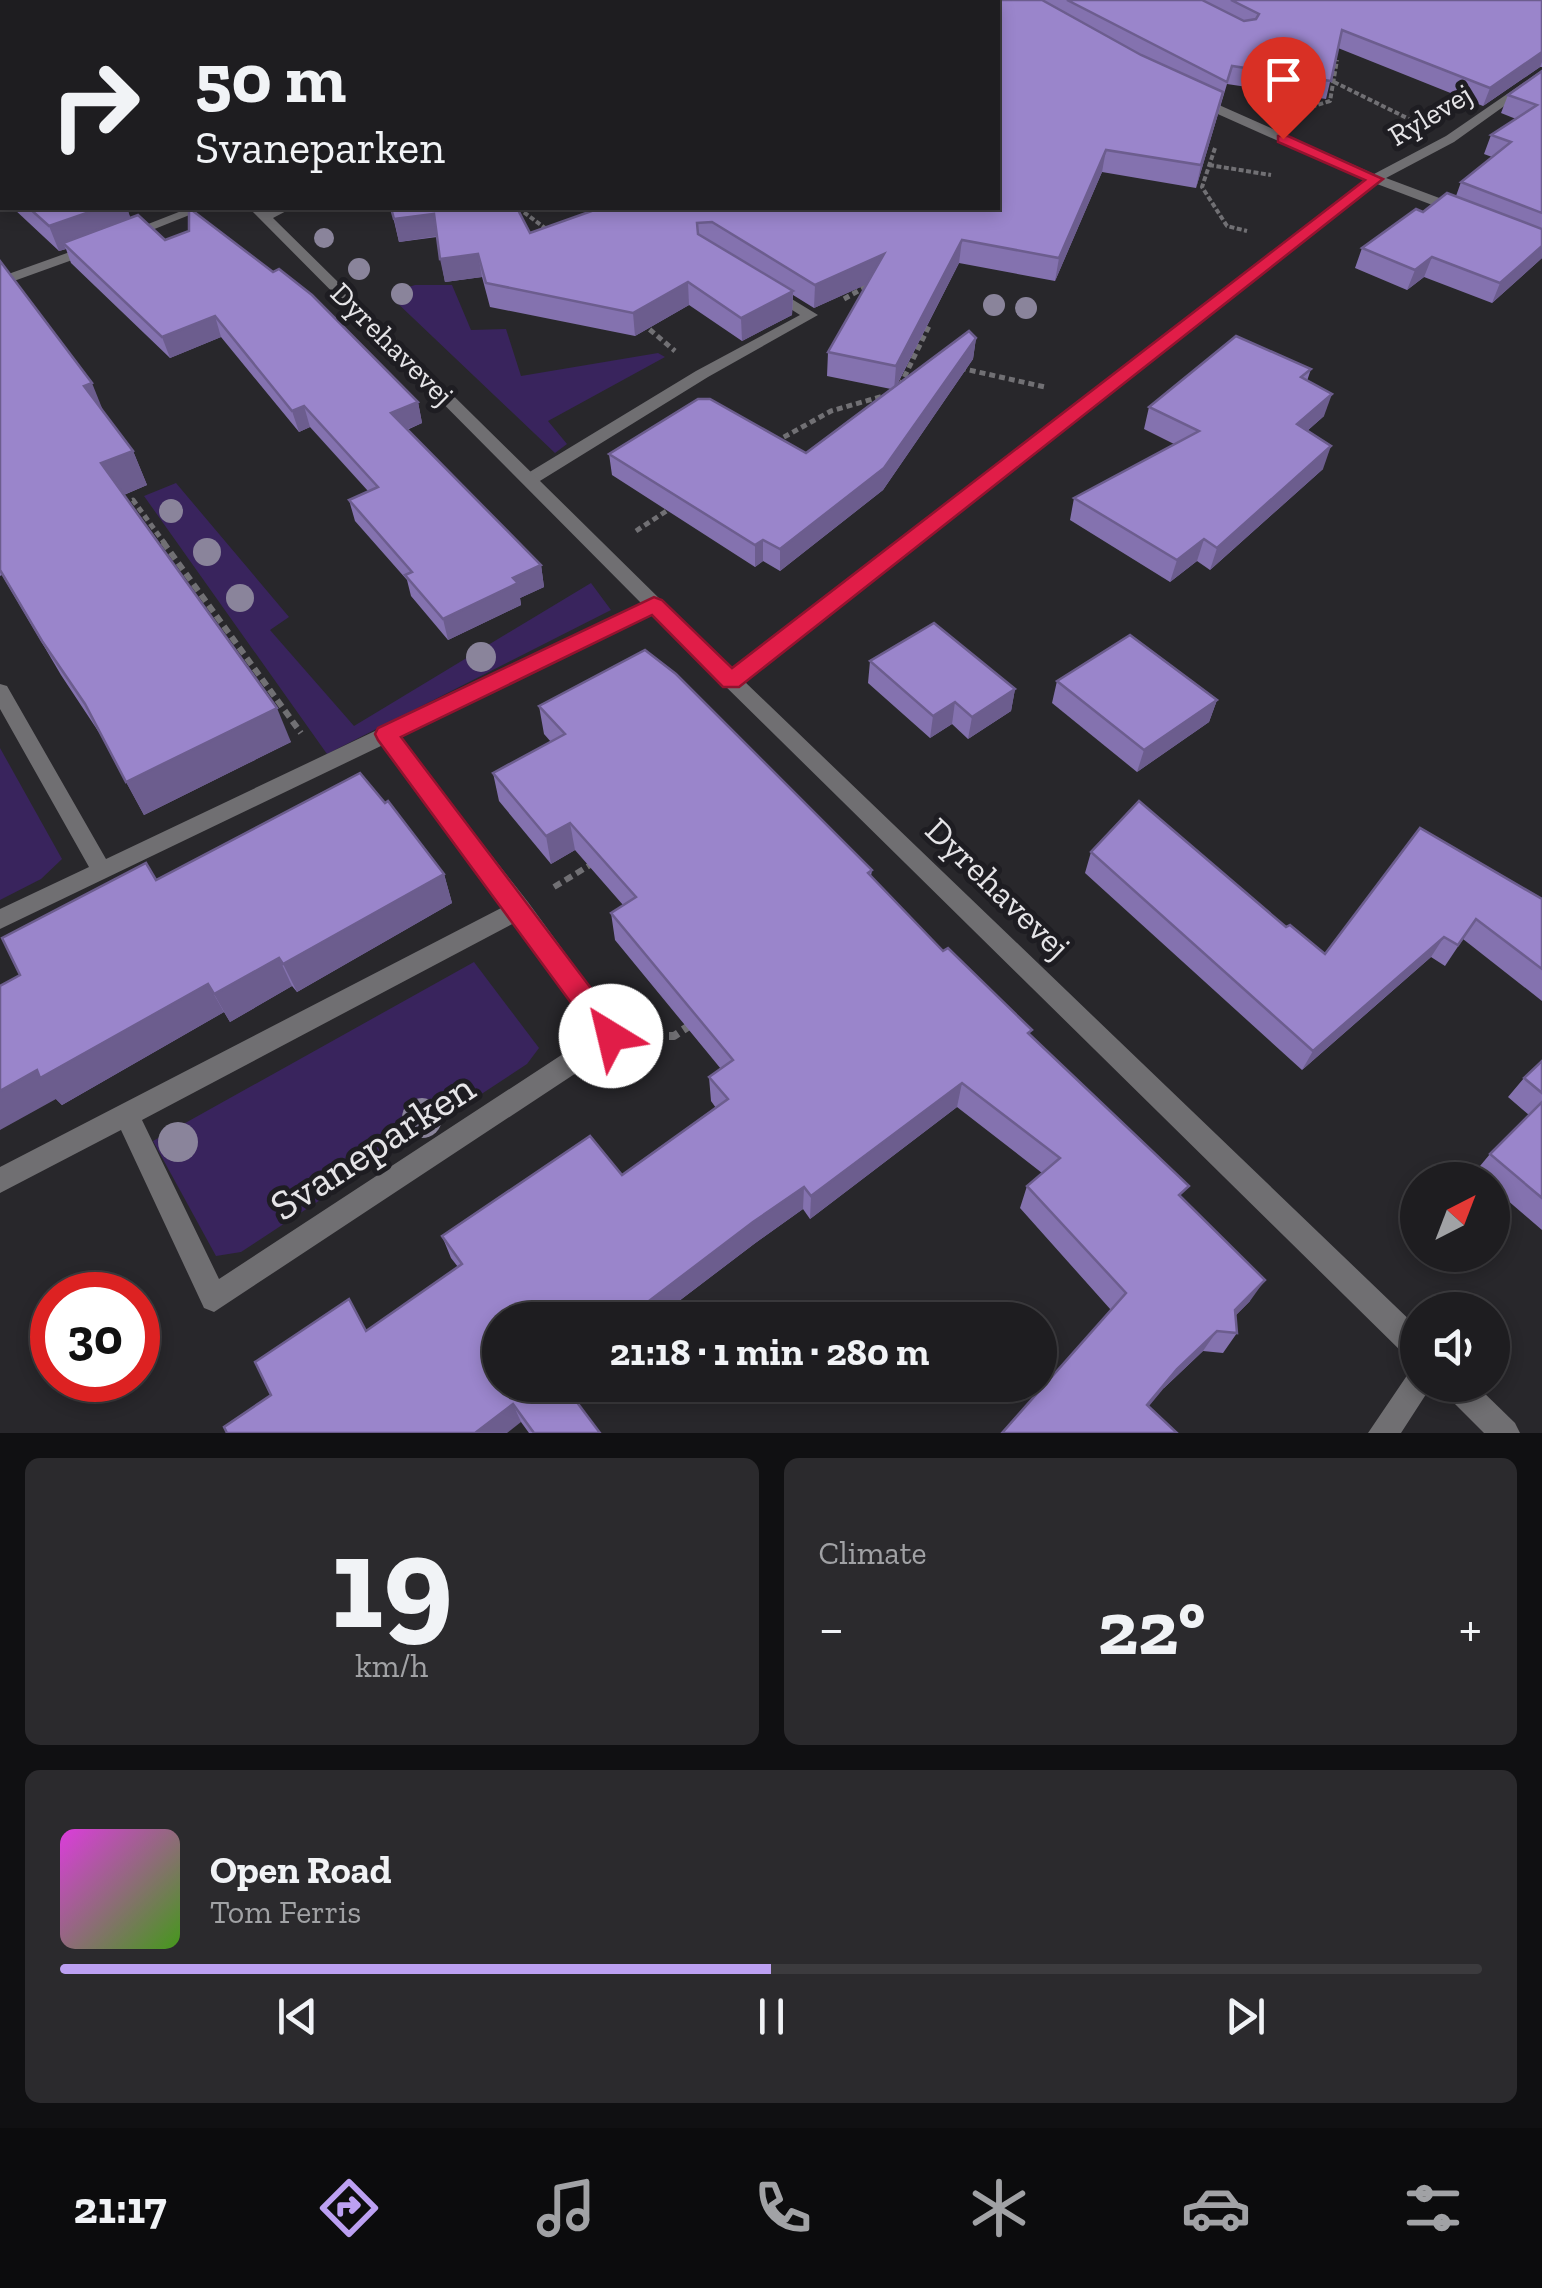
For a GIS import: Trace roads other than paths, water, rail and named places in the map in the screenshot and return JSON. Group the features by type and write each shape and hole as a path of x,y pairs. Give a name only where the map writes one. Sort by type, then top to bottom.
{"street":[{"name":"Rylevej","path":"731,681 1376,179 1450,139 1542,74"},
{"path":"1186,95 1376,179 1473,216"},
{"path":"0,282 195,210"},
{"name":"Dyrehavevej","path":"260,212 731,681 1400,1331"},
{"path":"529,480 702,374 811,316 751,278"},
{"path":"0,920 654,605"},
{"path":"0,691 102,871"},
{"path":"0,1181 520,909 386,734"},
{"name":"Svaneparken","path":"127,1115 214,1298 611,1036 520,909"},
{"path":"1382,1433 1405,1402"},
{"path":"1473,1402 1505,1433"}]}
